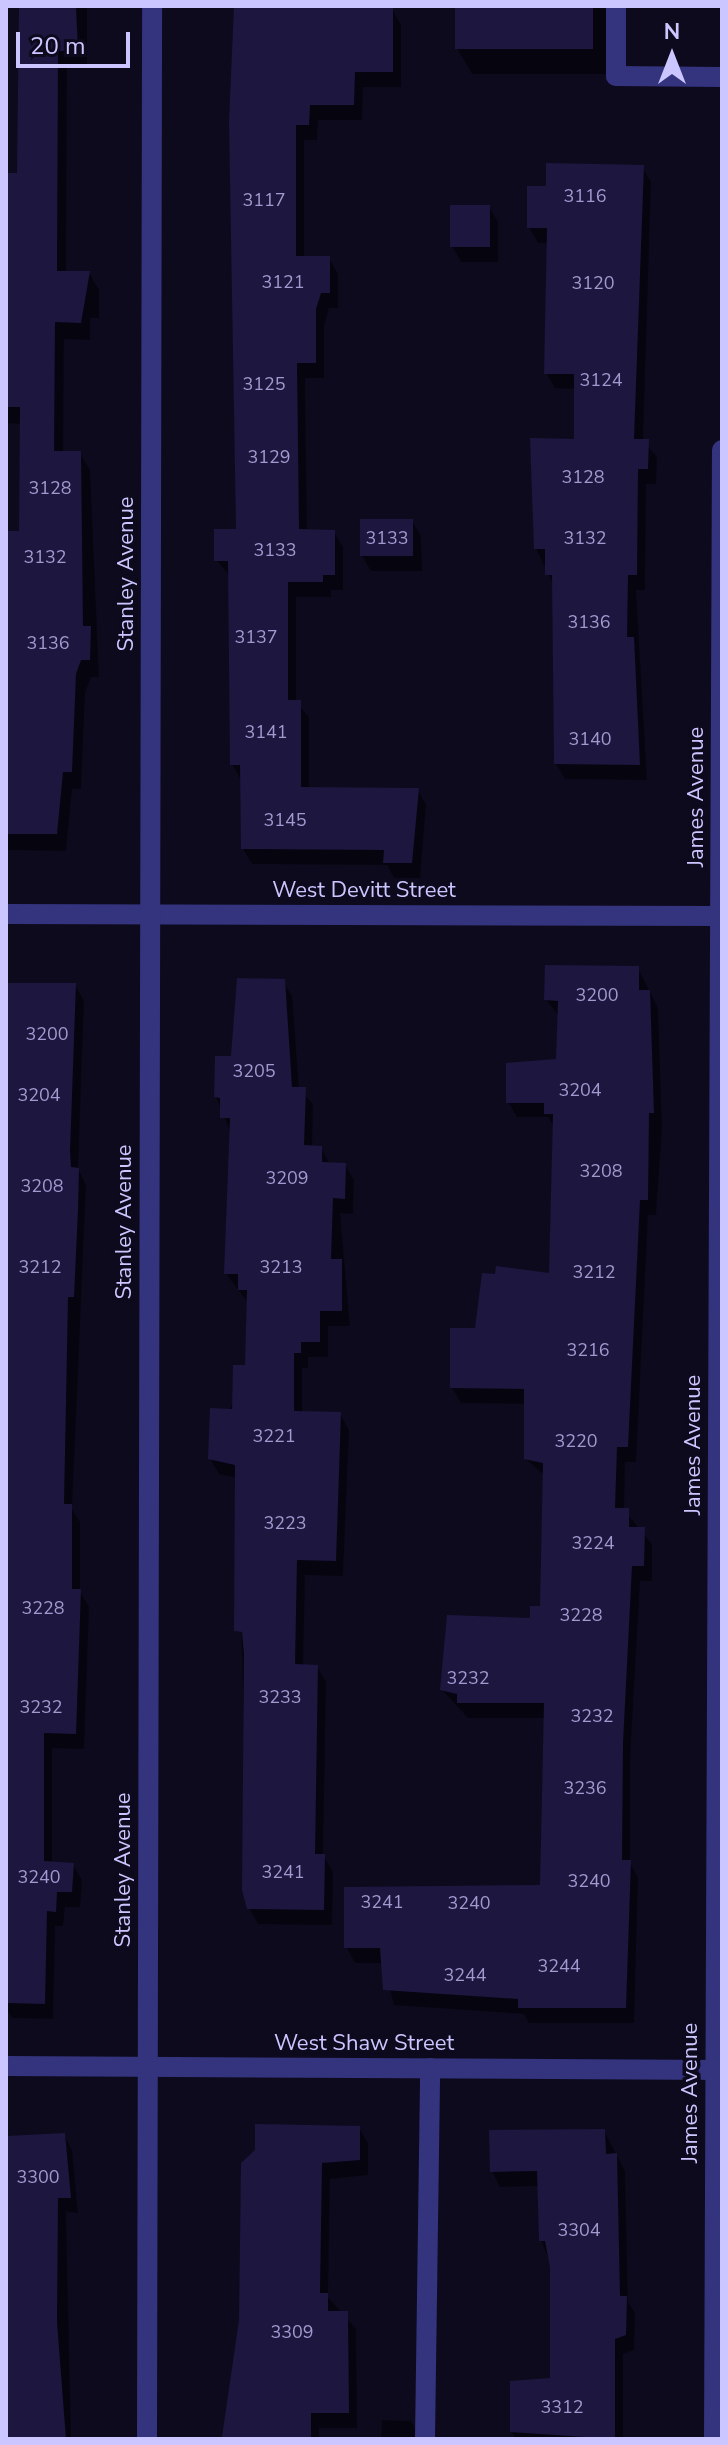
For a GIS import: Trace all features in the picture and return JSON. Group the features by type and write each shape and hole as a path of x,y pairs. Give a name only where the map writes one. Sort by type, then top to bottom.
{"street":[{"name":"Stanley Avenue","path":"147,2439 152,6"},
{"path":"616,6 616,76 722,77"},
{"name":"James Avenue","path":"714,2439 719,2070 722,450"},
{"name":"West Devitt Street","path":"6,914 721,916"},
{"name":"West Shaw Street","path":"6,2066 719,2070"},
{"path":"425,2439 430,2068"}],"building":[{"path":"234,6 393,7 393,72 355,72 354,105 310,105 309,125 296,125 296,256 330,256 330,293 321,293 316,309 316,363 297,363 299,529 335,530 335,575 323,575 323,582 288,582 288,700 301,700 301,787 419,788 412,863 383,863 384,850 241,849 240,765 230,765 228,561 214,561 214,529 236,529 229,121"},
{"path":"455,6 593,6 593,49 455,49"},
{"path":"19,7 76,7 78,51 58,51 57,271 90,271 81,323 55,322 54,451 81,451 83,626 91,626 90,660 81,660 76,674 72,772 63,772 57,834 6,834 6,531 19,531 20,407 6,407 6,173 17,173"},
{"path":"546,163 644,165 634,439 649,439 648,469 638,469 637,575 628,575 627,637 634,637 640,765 554,764 552,575 545,575 545,549 534,549 530,438 574,439 574,374 544,374 547,228 527,228 527,186 546,186"},
{"path":"450,205 490,205 490,247 450,247"},
{"path":"360,519 413,519 413,556 360,556"},
{"path":"545,965 639,966 639,990 650,990 654,1113 649,1113 648,1200 640,1200 628,1447 617,1447 615,1508 629,1508 629,1527 645,1527 644,1566 632,1566 623,1743 622,1860 631,1860 626,2008 518,2008 518,1999 383,1990 380,1948 344,1948 344,1887 540,1885 544,1703 457,1703 457,1694 440,1690 447,1615 530,1618 530,1606 540,1606 543,1463 524,1459 524,1389 450,1388 450,1328 475,1328 482,1273 495,1274 496,1266 549,1273 553,1114 544,1114 544,1103 506,1103 506,1063 556,1059 558,1001 544,1000"},
{"path":"237,978 285,979 292,1087 306,1087 304,1145 322,1146 322,1162 346,1163 345,1199 333,1198 331,1259 342,1259 342,1311 320,1311 320,1342 301,1342 301,1353 294,1353 294,1411 341,1412 336,1561 297,1560 295,1664 318,1665 315,1854 325,1854 324,1910 247,1909 242,1890 244,1654 242,1632 234,1631 235,1465 208,1459 210,1408 232,1409 233,1365 245,1365 247,1290 238,1290 238,1274 224,1274 230,1118 220,1118 220,1098 214,1097 215,1056 231,1056"},
{"path":"6,983 76,983 70,1151 71,1167 79,1168 74,1297 68,1297 64,1504 72,1504 72,1589 81,1589 76,1734 44,1733 44,1861 74,1863 72,1892 57,1892 56,1912 47,1911 45,2004 6,2003"},
{"path":"255,2124 360,2126 360,2160 322,2163 320,2293 328,2293 328,2311 348,2311 349,2413 311,2413 311,2437 222,2437 239,2320 241,2163 255,2150"},
{"path":"605,2129 606,2154 617,2153 620,2296 627,2296 626,2335 615,2339 615,2439 510,2432 510,2381 550,2378 550,2267 545,2241 539,2241 537,2171 490,2172 489,2130"},
{"path":"65,2133 71,2198 58,2198 57,2322 66,2439 6,2439 6,2136"}]}
